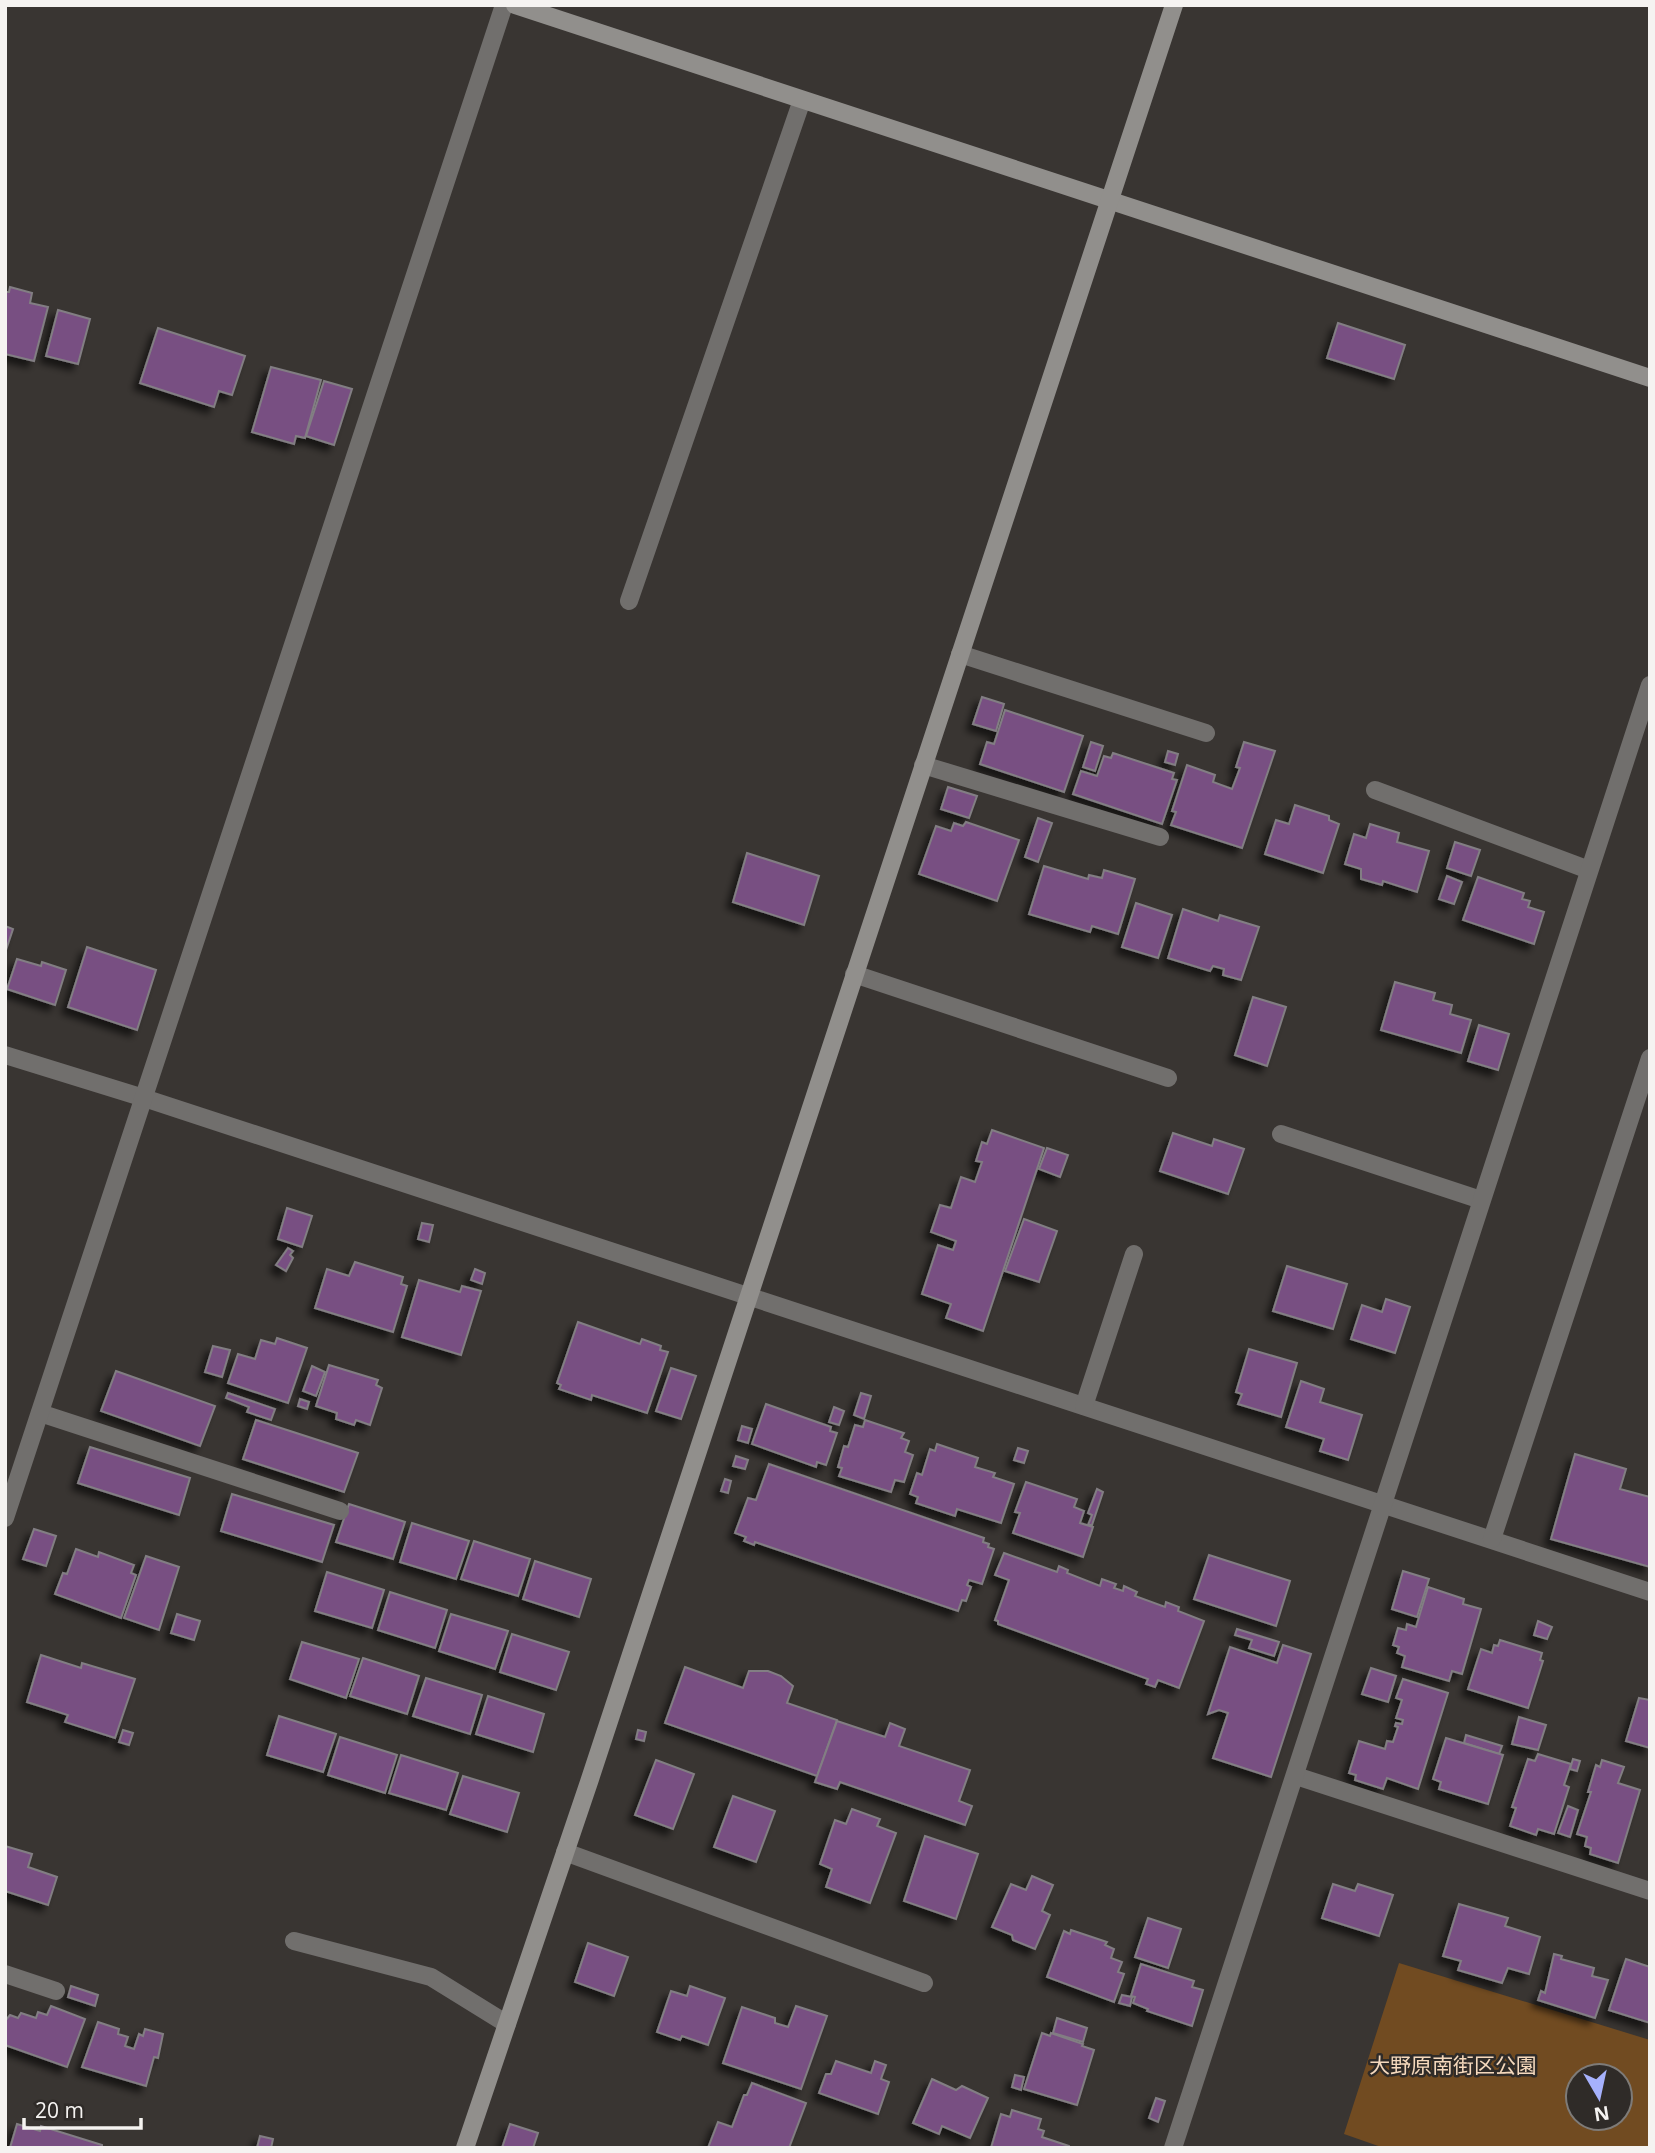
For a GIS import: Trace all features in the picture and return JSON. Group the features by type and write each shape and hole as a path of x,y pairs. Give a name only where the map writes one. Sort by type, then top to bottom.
{"street":[{"path":"5,1518 504,5"},
{"path":"515,5 1650,378"},
{"path":"466,2148 1174,5"},
{"path":"629,601 803,100"},
{"path":"960,654 1206,733"},
{"path":"1173,2148 1296,1776 1381,1503 1650,685"},
{"path":"923,765 1160,837"},
{"path":"1376,790 1589,870"},
{"path":"854,974 1168,1078"},
{"path":"5,1055 144,1098 1650,1592"},
{"path":"1492,1539 1650,1058"},
{"path":"1281,1134 1481,1200"},
{"path":"1084,1406 1134,1254"},
{"path":"40,1413 340,1511"},
{"path":"1296,1776 1650,1891"},
{"path":"565,1852 924,1983"},
{"path":"294,1941 431,1978 508,2024"},
{"path":"5,1974 56,1991"}],"green space":[{"name":"大野原南街区公園","path":"1399,1963 1650,2040 1650,2148 1384,2148 1344,2134"}],"building":[{"path":"10,287 32,293 30,303 48,307 34,361 5,354 5,292 9,292"},
{"path":"58,310 90,319 78,364 46,356"},
{"path":"1338,323 1405,345 1394,379 1327,358"},
{"path":"158,328 245,356 232,395 219,391 214,407 140,383"},
{"path":"271,367 321,380 305,438 296,436 294,444 252,432"},
{"path":"324,381 352,389 334,445 306,436"},
{"path":"982,697 1004,704 996,731 973,724"},
{"path":"1005,710 1083,736 1064,792 980,764 987,742 994,744"},
{"path":"1091,742 1103,746 1095,771 1083,767"},
{"path":"1244,742 1275,751 1242,848 1171,825 1176,812 1172,811 1187,765 1215,775 1213,782 1232,789 1240,768 1236,767"},
{"path":"1168,751 1178,754 1175,765 1165,762"},
{"path":"1113,753 1174,773 1172,779 1177,780 1162,824 1073,794 1081,771 1097,776 1104,756 1111,758"},
{"path":"948,787 977,796 969,818 941,809"},
{"path":"1295,805 1329,816 1329,820 1339,824 1323,873 1265,854 1276,820 1289,824"},
{"path":"1038,818 1052,823 1038,862 1025,857"},
{"path":"966,822 1019,840 997,901 919,874 936,826 951,831 954,823 963,826"},
{"path":"1370,824 1399,833 1397,842 1429,851 1417,892 1383,881 1382,885 1361,879 1361,869 1345,864 1354,834 1366,838"},
{"path":"1455,842 1480,850 1471,876 1447,868"},
{"path":"747,853 819,876 804,925 733,902"},
{"path":"1044,866 1088,879 1089,875 1102,878 1104,870 1135,879 1118,934 1092,926 1090,932 1029,914"},
{"path":"1447,876 1462,882 1454,904 1439,899"},
{"path":"1478,877 1524,893 1522,899 1530,901 1528,907 1544,912 1534,944 1463,920"},
{"path":"1136,903 1172,915 1158,958 1122,947"},
{"path":"1183,909 1218,921 1220,915 1259,927 1241,980 1223,975 1224,969 1213,966 1210,971 1168,958"},
{"path":"5,926 13,929 5,953"},
{"path":"87,947 156,970 137,1030 68,1007"},
{"path":"17,959 41,966 42,962 66,970 55,1005 7,989"},
{"path":"1395,982 1435,993 1433,1000 1452,1005 1450,1014 1471,1020 1461,1053 1381,1030"},
{"path":"1253,997 1286,1007 1267,1066 1235,1055"},
{"path":"1479,1025 1509,1034 1498,1070 1468,1061"},
{"path":"992,1130 1044,1148 983,1331 946,1318 951,1304 922,1294 938,1245 953,1250 956,1241 931,1232 940,1205 951,1208 961,1177 975,1182 982,1162 976,1161 982,1142 987,1144"},
{"path":"1173,1133 1212,1146 1214,1139 1244,1149 1228,1194 1160,1171"},
{"path":"1047,1148 1068,1155 1060,1177 1039,1169"},
{"path":"287,1208 312,1216 302,1247 278,1239"},
{"path":"1024,1219 1057,1231 1039,1282 1005,1271"},
{"path":"422,1223 433,1225 429,1242 418,1239"},
{"path":"288,1248 293,1251 290,1255 293,1258 286,1271 276,1265"},
{"path":"355,1262 403,1277 401,1284 407,1286 393,1332 315,1308 327,1269 349,1276"},
{"path":"1287,1266 1347,1284 1333,1329 1273,1311"},
{"path":"475,1269 485,1273 482,1284 471,1280"},
{"path":"419,1280 460,1292 462,1286 481,1291 461,1355 402,1337"},
{"path":"1386,1299 1410,1307 1395,1353 1351,1339 1362,1305 1382,1312"},
{"path":"578,1322 640,1344 642,1339 661,1346 660,1350 668,1352 647,1413 592,1395 591,1400 559,1389 561,1385 557,1383"},
{"path":"277,1338 307,1348 288,1403 228,1383 238,1354 255,1359 261,1340 275,1344"},
{"path":"213,1346 230,1350 222,1377 205,1372"},
{"path":"1249,1349 1297,1363 1281,1417 1238,1404 1242,1394 1236,1392"},
{"path":"329,1365 378,1380 376,1385 382,1388 370,1425 356,1420 354,1425 336,1419 337,1413 316,1406"},
{"path":"312,1366 325,1372 316,1396 303,1391"},
{"path":"671,1368 696,1376 681,1419 656,1411"},
{"path":"116,1371 215,1406 200,1446 101,1411"},
{"path":"1301,1381 1324,1389 1320,1402 1362,1415 1348,1460 1320,1451 1324,1439 1286,1427"},
{"path":"228,1393 275,1409 271,1420 247,1412 249,1407 226,1398"},
{"path":"861,1393 871,1396 864,1419 854,1415"},
{"path":"300,1399 309,1402 307,1409 298,1406"},
{"path":"766,1404 831,1427 830,1431 837,1433 826,1465 817,1462 816,1467 752,1444"},
{"path":"834,1407 844,1411 839,1425 829,1422"},
{"path":"256,1420 358,1453 344,1492 243,1459"},
{"path":"865,1420 904,1433 901,1438 909,1441 905,1452 913,1455 904,1482 895,1480 891,1492 839,1476 842,1468 838,1467 844,1446 848,1447 855,1425 863,1427"},
{"path":"742,1426 752,1429 748,1443 738,1440"},
{"path":"937,1444 978,1458 975,1467 995,1473 993,1477 1014,1484 1001,1523 957,1509 955,1516 916,1503 918,1497 910,1494 917,1473 922,1475 930,1449 935,1451"},
{"path":"90,1447 190,1478 179,1515 78,1483"},
{"path":"1018,1448 1028,1451 1024,1463 1014,1460"},
{"path":"1575,1454 1626,1469 1620,1489 1650,1497 1650,1567 1551,1539"},
{"path":"736,1456 748,1460 745,1469 733,1466"},
{"path":"769,1464 984,1538 983,1542 994,1549 982,1584 969,1580 967,1585 971,1587 966,1601 962,1600 958,1611 755,1542 754,1545 744,1541 746,1537 735,1533 748,1498 756,1500"},
{"path":"725,1479 731,1481 728,1493 721,1491"},
{"path":"1026,1482 1077,1499 1074,1507 1084,1511 1080,1523 1093,1527 1083,1557 1013,1533 1020,1513 1015,1512"},
{"path":"1097,1489 1103,1492 1092,1525 1088,1525 1092,1515 1088,1513"},
{"path":"232,1494 334,1525 322,1562 221,1531"},
{"path":"349,1504 405,1522 393,1559 336,1542"},
{"path":"412,1523 469,1541 456,1579 400,1562"},
{"path":"34,1529 56,1536 46,1566 23,1559"},
{"path":"474,1541 530,1559 518,1596 461,1579"},
{"path":"76,1549 98,1557 99,1552 134,1565 131,1573 136,1575 121,1618 55,1594 63,1573 67,1574"},
{"path":"1004,1553 1057,1572 1059,1566 1068,1570 1067,1573 1100,1586 1102,1579 1116,1584 1114,1588 1123,1591 1124,1586 1137,1592 1135,1596 1165,1607 1166,1602 1179,1607 1178,1611 1204,1621 1179,1688 1158,1680 1155,1687 1146,1684 1148,1679 998,1624 995,1620 1009,1580 995,1575"},
{"path":"1209,1555 1290,1581 1276,1626 1194,1599"},
{"path":"146,1556 179,1567 159,1630 124,1618"},
{"path":"535,1561 591,1579 579,1617 523,1599"},
{"path":"1403,1571 1429,1579 1417,1617 1392,1609"},
{"path":"327,1572 384,1590 372,1628 315,1611"},
{"path":"1428,1587 1464,1599 1463,1604 1481,1609 1462,1674 1452,1671 1449,1681 1402,1667 1405,1656 1397,1653 1399,1647 1393,1645 1398,1628 1406,1630 1407,1624 1416,1627"},
{"path":"390,1592 447,1610 435,1648 378,1630"},
{"path":"177,1614 200,1621 194,1640 171,1633"},
{"path":"451,1614 508,1631 495,1669 439,1651"},
{"path":"1538,1621 1552,1627 1547,1639 1534,1635"},
{"path":"1237,1629 1279,1642 1274,1656 1249,1648 1252,1640 1235,1635"},
{"path":"512,1634 569,1652 556,1690 500,1672"},
{"path":"1500,1640 1542,1653 1540,1660 1543,1661 1528,1708 1468,1689 1481,1649 1492,1653 1494,1645 1498,1646"},
{"path":"302,1642 359,1659 346,1698 290,1679"},
{"path":"1283,1645 1311,1654 1271,1777 1213,1758 1228,1713 1219,1710 1208,1714 1230,1647 1277,1663"},
{"path":"41,1655 81,1668 82,1663 135,1679 115,1738 65,1722 68,1715 27,1702"},
{"path":"363,1658 419,1676 407,1714 350,1696"},
{"path":"685,1667 743,1688 749,1671 768,1671 781,1676 793,1686 787,1703 837,1720 817,1776 665,1723"},
{"path":"1371,1668 1396,1676 1388,1702 1362,1694"},
{"path":"426,1678 482,1695 470,1734 413,1716"},
{"path":"1403,1679 1448,1693 1418,1789 1387,1778 1383,1789 1355,1780 1356,1775 1349,1773 1359,1741 1385,1749 1387,1741 1393,1742 1398,1727 1395,1726 1396,1723 1402,1724 1403,1720 1396,1718 1402,1700 1396,1698"},
{"path":"488,1696 544,1714 533,1752 476,1734"},
{"path":"1639,1698 1650,1700 1650,1748 1626,1741"},
{"path":"279,1716 336,1734 323,1772 267,1755"},
{"path":"1519,1717 1546,1725 1538,1750 1512,1744"},
{"path":"837,1721 885,1737 890,1723 905,1729 899,1746 970,1770 959,1801 972,1806 965,1825 840,1782 837,1789 815,1782"},
{"path":"123,1730 133,1733 129,1745 119,1742"},
{"path":"638,1730 646,1732 644,1741 636,1739"},
{"path":"1466,1735 1502,1746 1499,1754 1464,1743"},
{"path":"340,1737 397,1755 385,1793 328,1775"},
{"path":"1446,1738 1503,1755 1488,1804 1439,1789 1441,1782 1433,1779"},
{"path":"1538,1754 1571,1764 1564,1785 1569,1787 1554,1834 1538,1829 1536,1835 1510,1826 1516,1808 1512,1807 1528,1759 1535,1761"},
{"path":"401,1755 458,1773 446,1810 389,1793"},
{"path":"1573,1759 1580,1761 1577,1771 1570,1769"},
{"path":"656,1760 694,1774 673,1829 635,1815"},
{"path":"1602,1760 1624,1767 1618,1783 1640,1790 1618,1863 1590,1854 1591,1848 1585,1846 1587,1837 1577,1834 1591,1792 1588,1792 1596,1765 1600,1767"},
{"path":"463,1776 519,1793 507,1832 450,1814"},
{"path":"733,1796 775,1811 756,1862 714,1847"},
{"path":"1568,1806 1578,1810 1570,1837 1558,1833"},
{"path":"852,1809 880,1819 877,1826 896,1833 870,1903 826,1887 832,1869 820,1864 835,1820 846,1824"},
{"path":"925,1836 978,1854 956,1919 904,1901"},
{"path":"5,1846 32,1854 28,1867 57,1877 48,1905 5,1891"},
{"path":"1032,1876 1053,1885 1042,1911 1050,1915 1035,1949 992,1927 1011,1884 1026,1890"},
{"path":"1333,1884 1355,1891 1358,1884 1393,1895 1379,1936 1322,1918"},
{"path":"1459,1904 1508,1918 1505,1926 1540,1937 1529,1974 1508,1968 1502,1983 1458,1970 1461,1961 1443,1956"},
{"path":"1148,1918 1181,1929 1168,1968 1135,1957"},
{"path":"1071,1930 1107,1942 1105,1945 1114,1949 1111,1958 1122,1962 1118,1972 1124,1974 1114,2002 1047,1977 1064,1931 1070,1934"},
{"path":"588,1943 628,1957 614,1996 575,1982"},
{"path":"1554,1954 1562,1956 1561,1959 1594,1968 1592,1976 1608,1980 1595,2018 1538,2000 1541,1991 1545,1993"},
{"path":"1626,1959 1650,1967 1650,2023 1609,2010"},
{"path":"1141,1964 1194,1981 1192,1987 1203,1990 1192,2026 1147,2011 1148,2009 1133,2003 1135,1997 1131,1996"},
{"path":"71,1986 98,1995 95,2006 68,1997"},
{"path":"690,1986 725,1998 708,2045 682,2036 680,2040 657,2032 671,1991 687,1996"},
{"path":"1122,1995 1132,1997 1130,2006 1119,2003"},
{"path":"51,2006 85,2019 67,2067 5,2045 5,2021 10,2015 18,2018 21,2013 36,2018 38,2012 47,2015"},
{"path":"796,2006 827,2016 801,2089 723,2063 742,2007 775,2018 775,2023 788,2027"},
{"path":"1057,2018 1087,2028 1083,2042 1053,2033"},
{"path":"98,2022 119,2029 118,2034 128,2037 125,2046 134,2049 139,2034 143,2036 145,2029 163,2034 158,2058 154,2057 146,2086 82,2067"},
{"path":"1042,2033 1050,2036 1051,2033 1094,2050 1077,2105 1024,2089"},
{"path":"836,2061 871,2073 875,2061 886,2065 881,2079 889,2082 878,2114 819,2093 826,2074 831,2074"},
{"path":"1015,2075 1024,2077 1021,2090 1012,2087"},
{"path":"932,2079 956,2090 962,2086 988,2098 970,2138 942,2126 939,2134 913,2123"},
{"path":"752,2083 806,2103 789,2148 708,2148 718,2122 732,2127 744,2095 747,2095"},
{"path":"1156,2098 1165,2101 1158,2122 1149,2118"},
{"path":"1012,2110 1041,2119 1038,2129 1044,2131 1042,2137 1069,2148 991,2148 1001,2114 1010,2117"},
{"path":"17,2124 40,2131 41,2126 102,2145 102,2148 10,2148"},
{"path":"510,2124 538,2133 533,2148 502,2148"},
{"path":"260,2136 273,2139 271,2148 257,2148"}]}
